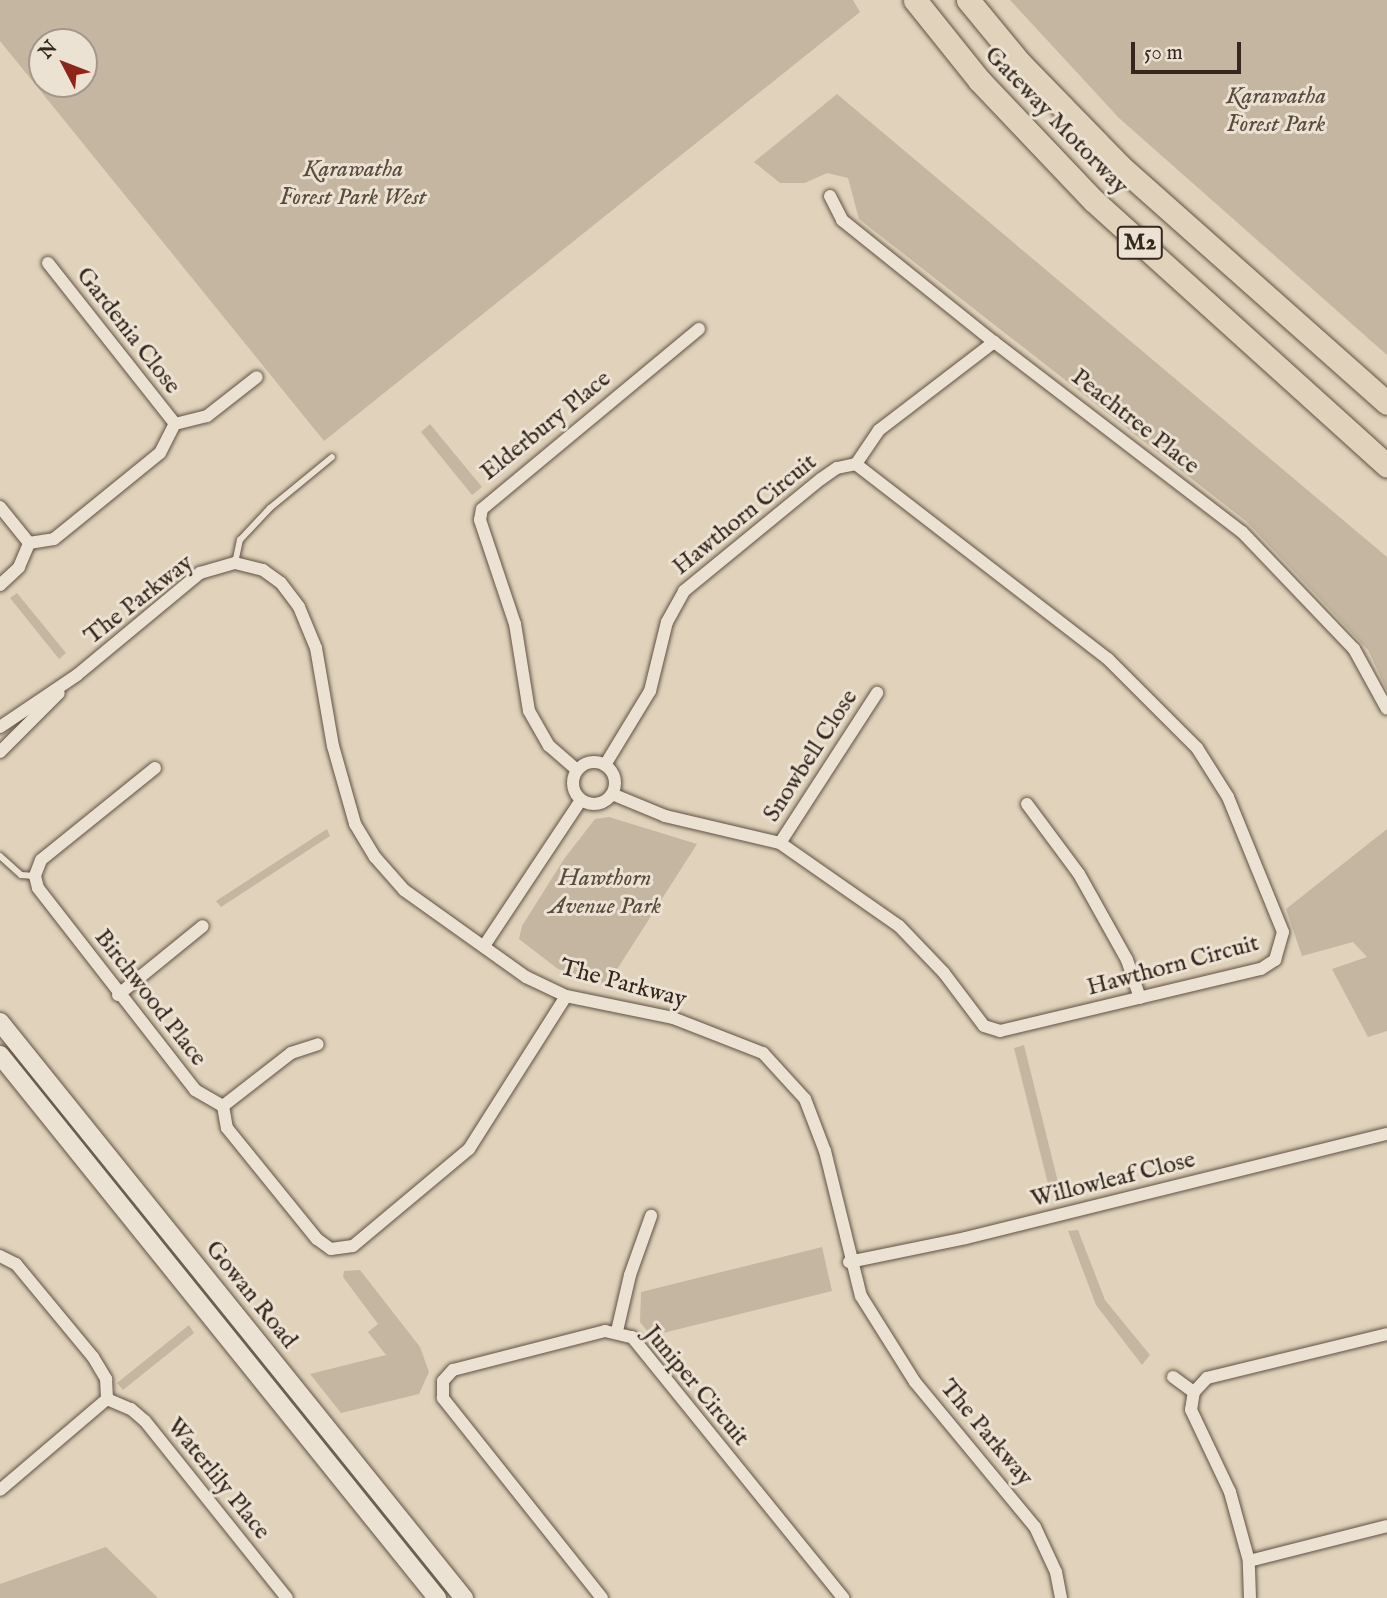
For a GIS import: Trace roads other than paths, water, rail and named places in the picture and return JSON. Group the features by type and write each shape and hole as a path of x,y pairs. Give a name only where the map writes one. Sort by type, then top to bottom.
{"highway":[{"name":"Gateway Motorway","path":"915,0 1005,109 1094,201 1387,466"},
{"name":"Gateway Motorway","path":"968,0 1020,63 1120,166 1387,403"}],"main road":[{"name":"Gowan Road","path":"0,1022 464,1598"},
{"name":"Gowan Road","path":"0,1055 437,1598"}],"street":[{"name":"Peachtree Place","path":"830,196 842,220 980,327 993,342 1242,532 1354,649 1387,709"},
{"name":"Gardenia Close","path":"48,264 176,424"},
{"name":"Elderbury Place","path":"578,770 549,746 529,711 515,624 480,520 482,509 699,329"},
{"name":"Hawthorn Circuit","path":"605,765 650,691 667,622 684,591 821,479 837,468 856,464 879,430 993,342"},
{"path":"29,544 54,539 160,453 176,424 207,416 257,377"},
{"name":"Hawthorn Circuit","path":"612,794 665,816 780,843 899,926 944,973 984,1026 1019,1030 1261,969 1281,951 1283,932 1216,774 1108,659 856,464"},
{"path":"0,507 29,544"},
{"path":"0,584 19,567 29,544"},
{"name":"The Parkway","path":"0,752 77,675 200,573 235,564 272,576 299,607 316,648 333,746 355,824 375,857 404,890 526,976 566,996 673,1018 763,1052 805,1099 825,1151 849,1262 881,1335 1035,1527 1056,1572 1061,1598"},
{"name":"The Parkway","path":"0,727 77,675"},
{"name":"Snowbell Close","path":"780,843 877,693"},
{"path":"590,762 605,765 614,778 612,794 598,804 581,800 573,786 578,770 590,762"},
{"path":"35,876 41,860 155,768"},
{"path":"484,946 581,800"},
{"path":"1027,804 1046,823 1079,874 1127,960 1140,998"},
{"name":"Birchwood Place","path":"35,876 38,888 118,995 195,1090 223,1106"},
{"path":"118,995 203,926"},
{"path":"318,1044 291,1053 223,1106 227,1128 317,1239 331,1249 353,1246 469,1149 566,996"},
{"name":"Willowleaf Close","path":"849,1262 966,1238 1387,1134"},
{"path":"617,1331 630,1275 651,1216"},
{"path":"0,1256 16,1264 93,1357 106,1379 107,1399 0,1490"},
{"name":"Juniper Circuit","path":"602,1598 443,1398 443,1381 453,1370 617,1331 632,1337 843,1598"},
{"path":"1251,1598 1249,1561 1230,1492 1191,1410 1194,1392 1207,1378 1387,1334"},
{"path":"1173,1377 1194,1392"},
{"name":"Waterlily Place","path":"107,1399 131,1409 145,1421 287,1598"},
{"path":"1249,1561 1387,1526"}],"lane":[{"path":"235,564 240,540 270,508 332,457"},
{"path":"0,856 21,876 35,876"}],"park label":[{"name":"Karawatha Forest Park","path":"1276,111"},
{"name":"Karawatha Forest Park West","path":"353,184"},
{"name":"Hawthorn Avenue Park","path":"605,893"}]}
